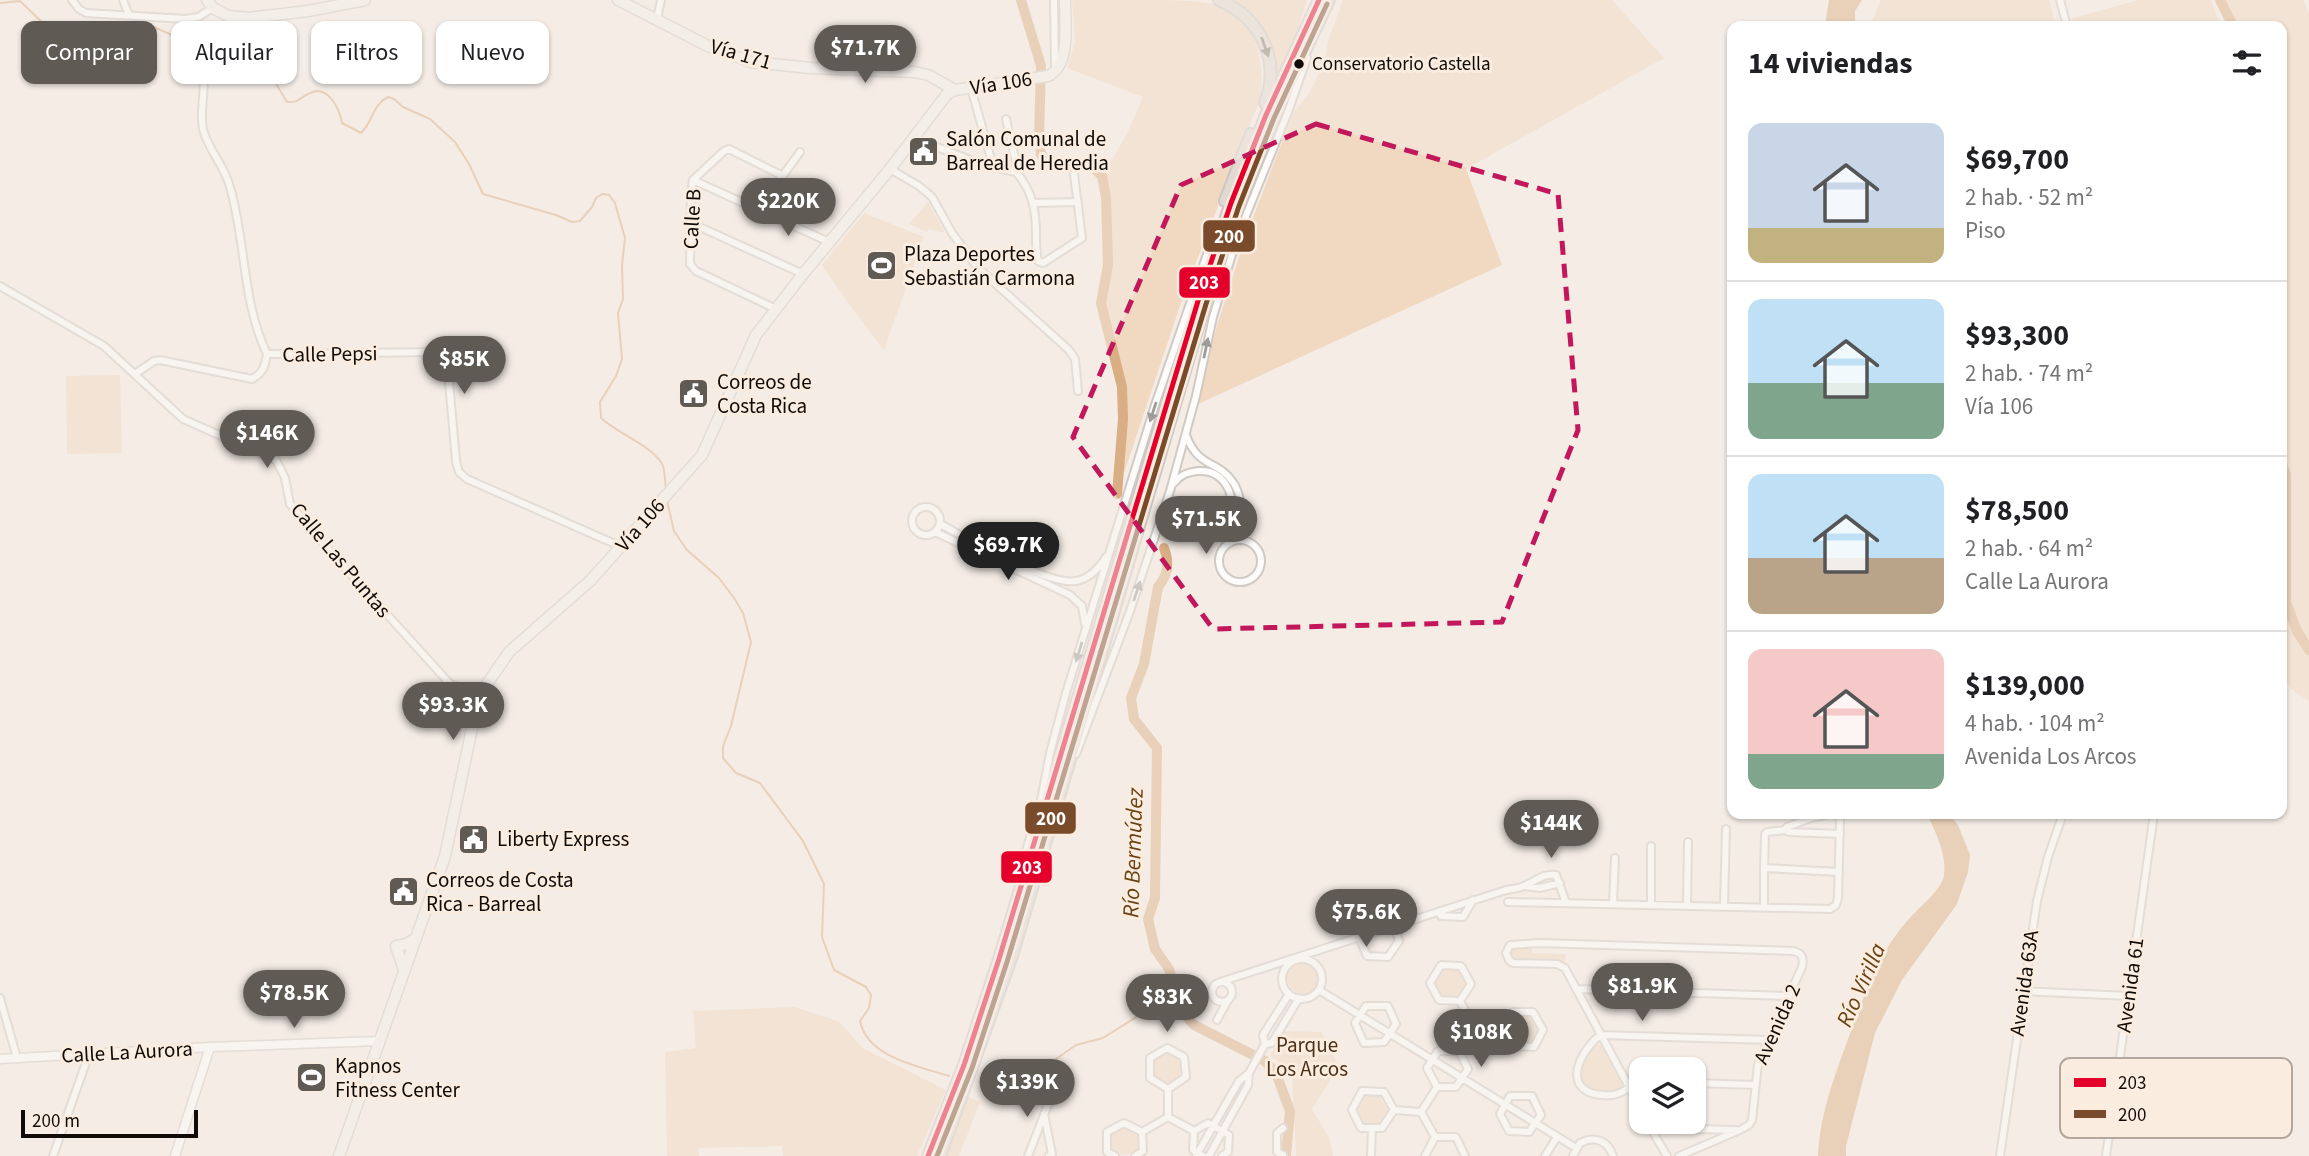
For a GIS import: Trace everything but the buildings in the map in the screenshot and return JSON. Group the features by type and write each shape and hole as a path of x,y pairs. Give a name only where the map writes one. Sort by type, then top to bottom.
{"highway":[{"path":"1198,301 1215,231 1231,183 1267,97 1271,75 1268,49 1257,29 1243,14 1219,0"},
{"path":"927,1156 955,1091 980,1018 1198,301 1231,203 1266,115 1319,0"},
{"path":"940,1156 1012,956 1207,296 1249,179 1284,94 1331,0"}],"main road":[{"path":"210,4 228,16 249,18 308,11 365,0"},
{"name":"Vía 171","path":"618,0 710,47 751,62 822,69 915,72 928,75 955,90"},
{"name":"Vía 106","path":"339,1156 445,856 474,719 485,687 509,652 591,580 702,455 756,335 947,94 955,90 1055,72 1065,41 1065,0"},
{"path":"404,971 396,946 407,944 416,938"}],"street":[{"path":"72,0 86,13 186,19 198,17 210,4"},
{"path":"123,0 129,15"},
{"path":"657,19 661,0"},
{"path":"1054,0 1055,72"},
{"path":"2060,0 2066,21"},
{"name":"Calle Pepsi","path":"186,19 204,82 202,126 206,141 223,167 230,186 257,334 267,354 438,352 447,359 459,472 467,479 622,547"},
{"path":"1060,792 1129,614 1170,491 1229,263 1288,112 1318,25"},
{"path":"971,88 993,166"},
{"path":"1006,119 1016,172 1029,189 1033,203 1037,257 1038,261 1043,263 1083,238 1074,174"},
{"path":"914,138 983,164 1016,172"},
{"name":"Calle B","path":"776,309 696,271 690,264 693,180 723,151 729,149 783,176"},
{"path":"758,210 800,152"},
{"path":"890,169 932,197 952,233 977,267 1073,356 1078,391"},
{"path":"693,180 829,242"},
{"path":"1033,203 1078,202"},
{"path":"691,223 803,274"},
{"path":"980,1018 1041,800 1055,732 1155,405 1215,231"},
{"name":"Calle Las Puntas","path":"0,286 104,346 183,419 276,460 285,478 290,505 327,548 450,684 482,694"},
{"path":"135,374 160,360 252,379 264,368 267,354"},
{"path":"1186,434 1195,453 1210,466 1227,475 1236,488 1240,540"},
{"path":"1170,491 1184,473 1201,471 1215,475 1230,489 1240,540"},
{"path":"929,507 937,512 940,524 935,533 927,536 919,534 912,523 914,514 920,508 929,507"},
{"path":"940,524 1059,581 1074,581 1088,576 1097,569 1110,550"},
{"path":"935,533 1070,595 1082,606 1086,630"},
{"path":"1240,540 1254,545 1261,557 1261,563 1259,570 1250,579 1237,581 1222,570 1220,558 1225,546 1240,540"},
{"path":"1785,830 1786,827 1808,819"},
{"path":"1508,902 1830,908 1838,902 1840,819"},
{"name":"Avenida 63A","path":"2000,1156 2037,901 2061,819"},
{"name":"Avenida 61","path":"2120,1058 2153,819"},
{"path":"1724,905 1726,829"},
{"path":"1764,906 1767,832 1785,830 1840,834"},
{"path":"1687,905 1688,842"},
{"path":"1651,846 1651,904"},
{"path":"1613,903 1615,858"},
{"path":"1764,868 1839,872"},
{"path":"1228,1000 1219,1002 1213,998 1213,988 1220,982 1524,886 1549,874 1556,875 1566,903"},
{"path":"1524,886 1540,888 1560,883"},
{"path":"1440,911 1441,916 1462,917 1473,900"},
{"path":"1359,937 1367,956 1388,957 1399,941 1394,926"},
{"name":"Avenida 2","path":"1576,989 1569,973 1561,965 1513,963 1506,953 1510,945 1540,943 1798,951 1804,960 1802,967 1758,1064 1752,1120 1740,1130"},
{"path":"1313,962 1323,949"},
{"path":"1301,959 1313,962 1322,977 1319,990 1311,997 1299,999 1289,994 1283,979 1285,969 1289,964 1301,959"},
{"path":"1441,965 1461,966 1471,984 1460,1001 1439,1000 1430,983 1441,965"},
{"path":"1270,966 1285,969"},
{"path":"1217,1020 1232,994 1230,986 1220,982"},
{"path":"1769,1041 1600,1035 1588,1048 1576,1071 1579,1085 1584,1091 1594,1094 1613,1095 1629,1088 1600,1035 1576,989 1789,996"},
{"path":"1319,990 1576,1148"},
{"path":"2024,991 2129,996"},
{"path":"1201,1155 1222,1131 1248,1085 1250,1072 1264,1045 1263,1035 1289,994"},
{"path":"0,999 17,1058"},
{"path":"1264,1045 1272,1043 1299,999"},
{"path":"1460,1001 1474,1027"},
{"path":"1366,1006 1388,1006 1396,1024 1390,1033 1384,1042 1364,1042 1355,1024 1366,1006"},
{"path":"1513,1012 1534,1012 1543,1030 1534,1047 1512,1046 1502,1028 1513,1012"},
{"path":"1474,1027 1502,1028"},
{"path":"1459,1051 1474,1027"},
{"name":"Calle La Aurora","path":"0,1059 380,1041"},
{"path":"175,1156 210,1047"},
{"path":"1167,1048 1184,1057 1185,1077 1168,1089 1150,1078 1150,1058 1167,1048"},
{"path":"1437,1087 1427,1068 1438,1051 1459,1051"},
{"path":"1437,1087 1456,1087 1468,1069 1459,1051"},
{"path":"53,1156 89,1054"},
{"path":"1201,1155 1213,1126 1239,1081 1250,1072"},
{"path":"1706,1083 1755,1085"},
{"path":"1421,1112 1437,1087"},
{"path":"1168,1089 1168,1117"},
{"path":"1362,1091 1384,1091 1394,1110 1382,1128 1361,1128 1352,1110 1362,1091"},
{"path":"1028,1156 1053,1092"},
{"path":"1510,1096 1532,1096 1541,1115 1535,1123 1530,1132 1509,1131 1500,1114 1510,1096"},
{"path":"1394,1110 1421,1112"},
{"path":"1044,1112 1052,1154 1049,1156"},
{"path":"1421,1112 1435,1136"},
{"path":"1168,1117 1194,1131"},
{"path":"1142,1132 1168,1117"},
{"path":"1115,1156 1107,1152 1107,1132 1124,1123 1142,1132"},
{"path":"1194,1131 1208,1123 1229,1135 1225,1154 1236,1156"},
{"path":"1270,1156 1280,1153 1277,1133 1283,1128"},
{"path":"1371,1156 1372,1128"},
{"path":"1706,1128 1740,1130"},
{"path":"1679,1156 1740,1130"},
{"path":"1194,1131 1193,1150 1201,1155"},
{"path":"1135,1156 1143,1152 1142,1132"},
{"path":"1654,1134 1667,1156"},
{"path":"1425,1156 1435,1136"},
{"path":"1435,1136 1456,1137 1465,1156"},
{"path":"1545,1156 1557,1136"},
{"name":"Avenida 61","path":"2106,1156 2109,1138"},
{"path":"1573,1156 1576,1148 1586,1140 1599,1140 1609,1147 1613,1156"}],"highlighted area":[{"path":"1316,124 1558,194 1578,430 1502,622 1213,629 1073,437 1181,185"}],"green space":[{"path":"1072,0 1173,0 1214,4 1241,20 1250,31 1256,43 1262,72 1259,102 1187,285 1117,494 1123,419 1122,387 1101,303 1108,265 1106,197 1102,176 1127,134 1143,97 1067,68 1075,42"},
{"path":"1233,0 1307,0 1294,42 1275,85 1274,58 1268,36 1254,17"},
{"path":"1343,0 1612,0 1664,58 1466,169 1502,265 1198,404 1212,342 1244,241 1294,111 1307,97 1325,62 1328,41"},
{"path":"1881,0 2049,0 2055,21 1872,21"},
{"path":"2139,0 2211,0 2219,21 2073,21 2072,18"},
{"path":"2216,0 2303,0 2309,13 2309,701 2287,683 2287,21 2226,21"},
{"path":"928,202 945,233 929,229 927,232 909,224"},
{"path":"864,213 924,237 884,350 822,265"},
{"path":"120,375 122,453 67,454 66,376"},
{"path":"1532,946 1532,953 1566,954 1565,963 1511,958 1511,948"},
{"path":"1303,962 1314,967 1319,978 1314,989 1303,994 1292,989 1287,978 1292,967"},
{"path":"1443,970 1458,970 1466,984 1457,997 1441,997 1434,983"},
{"path":"795,1007 838,1021 864,1049 946,1090 917,1156 783,1156 782,1146 699,1148 699,1156 667,1156 665,1052 696,1048 693,1011"},
{"path":"1514,1015 1531,1015 1539,1030 1531,1044 1514,1043 1506,1030"},
{"name":"Parque Los Arcos","path":"1284,1031 1321,1032 1339,1066 1312,1109 1329,1137 1333,1156 1296,1156 1292,1078 1284,1065 1270,1056"},
{"path":"1596,1044 1601,1045 1622,1083 1619,1090 1597,1091 1583,1086 1580,1074 1582,1064"},
{"path":"1167,1052 1180,1058 1181,1076 1168,1085 1154,1076 1153,1061"},
{"path":"1365,1095 1379,1095 1388,1110 1380,1123 1365,1123 1356,1110"},
{"path":"967,1096 980,1102 959,1156 944,1156"},
{"path":"1124,1126 1139,1134 1139,1150 1125,1155 1111,1151 1110,1134"}],"shaded area":[{"path":"1829,0 1862,0 1855,11 1855,21 1826,21"},
{"name":"Río Virilla","path":"1929,819 1953,819 1970,855 1968,872 1957,904 1902,980 1875,1033 1846,1146 1846,1156 1818,1156 1819,1139 1830,1091 1872,978 1896,935 1942,881 1944,867 1937,835"}],"waterway":[{"name":"Río Bermúdez","path":"1021,0 1041,66 1041,155 1061,164 1082,164 1095,169 1102,176 1106,197 1108,265 1101,303 1122,387 1123,419 1117,494"},
{"path":"2220,0 2230,21"},
{"path":"0,3 20,1 46,26 60,31 99,22 147,24 171,35"},
{"path":"276,84 287,102 296,101 315,91 326,94 335,104 342,123 361,133 379,104 388,97 394,99 403,107 430,119 455,142 483,194 572,222 580,221 596,198 602,194 609,195 615,203 625,238 622,265 623,299 618,313 622,359 616,376 600,402 601,418 659,459 664,468 666,489"},
{"path":"667,501 674,531 687,550 719,578 734,598 743,613 751,642 731,726 723,746 723,758 736,773 760,783 803,841 824,884 822,937 834,970 866,987 871,995 869,1008 860,1021 865,1033 883,1052 909,1064 949,1076"},
{"name":"Río Bermúdez","path":"1164,548 1167,569 1158,587 1144,664 1131,698 1134,719 1157,748 1155,898 1148,919 1155,949 1169,969 1186,1016 1194,1025 1265,1061 1276,1073 1290,1111 1286,1156"},
{"path":"2287,605 2297,631 2309,650"},
{"path":"987,1092 1003,1092 1020,1084 1076,1045 1103,1038 1176,992"}],"transit line":[{"name":"203","path":"928,1156 964,1065 999,959 1198,301 1231,203 1266,115 1319,0"},
{"name":"200","path":"937,1156 972,1068 1007,962 1206,304 1239,206 1274,118 1327,4"}],"place":[{"name":"Conservatorio Castella","path":"1299,64"},
{"name":"Salón Comunal de Barreal de Heredia","path":"923,151"},
{"name":"Plaza Deportes Sebastián Carmona","path":"881,266"},
{"name":"Correos de Costa Rica","path":"694,394"},
{"name":"Liberty Express","path":"474,839"},
{"name":"Correos de Costa Rica - Barreal","path":"403,892"},
{"name":"Kapnos Fitness Center","path":"312,1078"}]}
